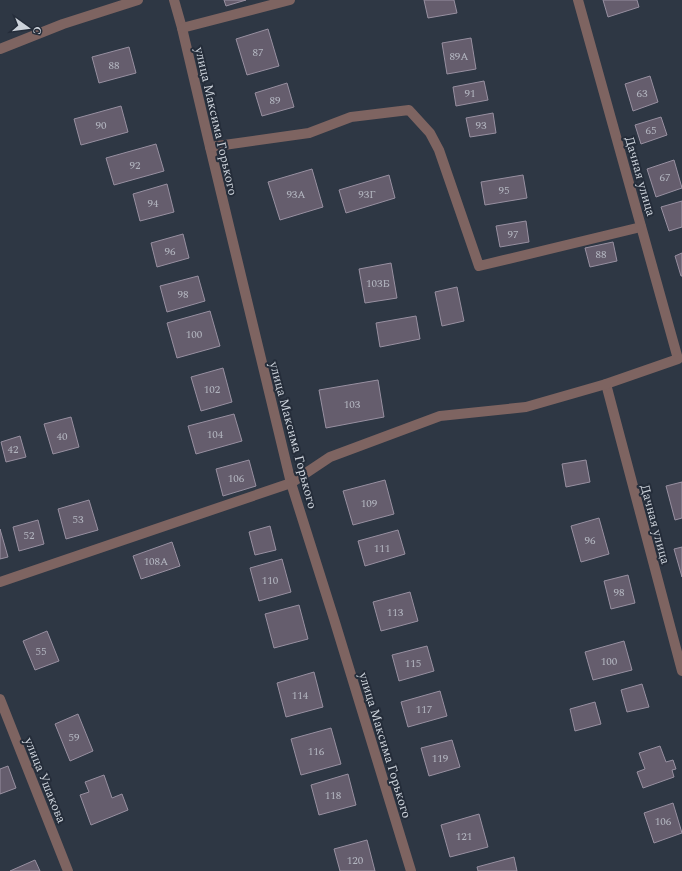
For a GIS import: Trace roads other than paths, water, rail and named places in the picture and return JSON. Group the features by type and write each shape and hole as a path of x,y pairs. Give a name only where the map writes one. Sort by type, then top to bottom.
{"street":[{"path":"0,49 62,24 138,0"},
{"name":"улица Максима Горького","path":"174,0 291,482 411,871"},
{"path":"182,28 290,0"},
{"name":"Дачная улица","path":"578,0 678,359 606,384 682,671"},
{"path":"210,146 309,133 351,117 409,110 430,133 440,150 479,266 641,227"},
{"path":"0,582 291,482 330,457 440,416 526,407 606,384"},
{"name":"улица Ушакова","path":"0,699 68,871"}]}
